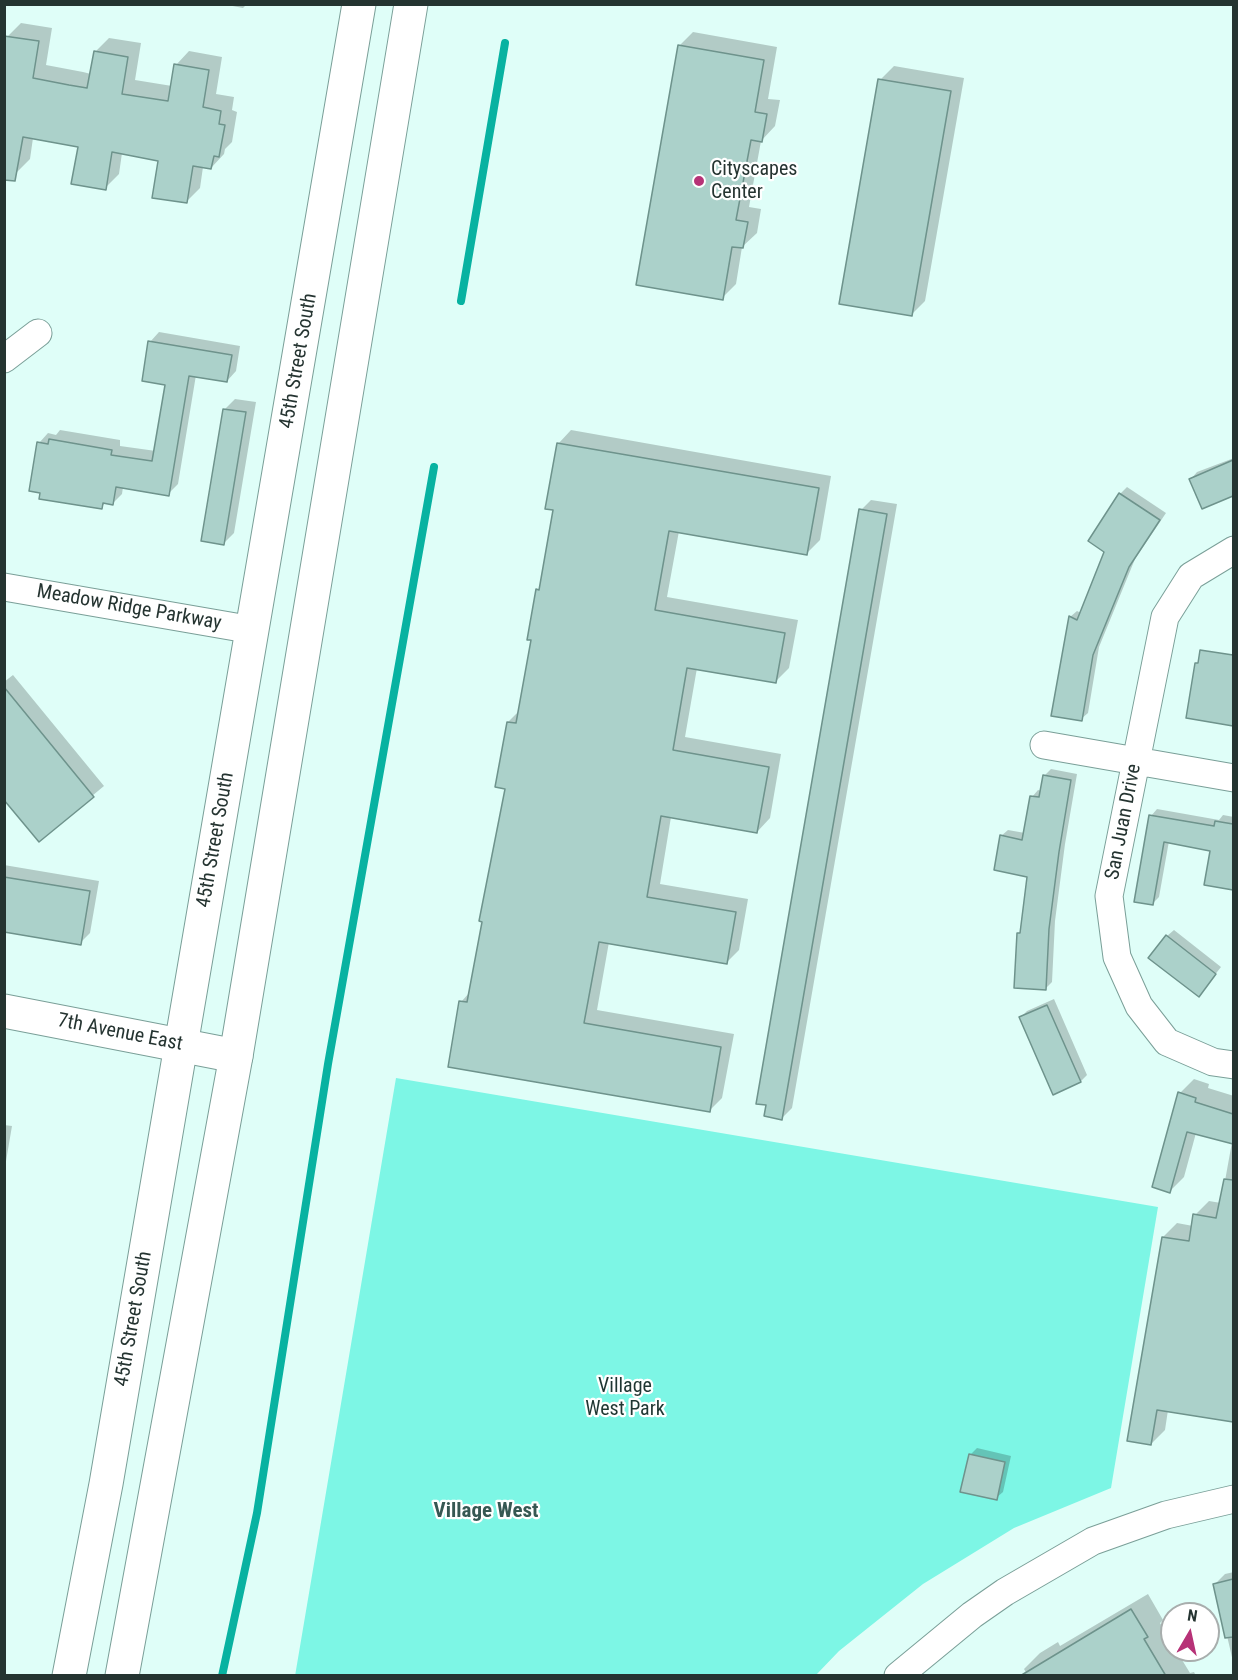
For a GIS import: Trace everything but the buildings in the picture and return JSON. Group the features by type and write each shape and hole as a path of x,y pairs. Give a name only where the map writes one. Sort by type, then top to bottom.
{"main road":[{"name":"45th Street South","path":"69,1676 106,1484 359,4"},
{"path":"122,1676 236,1056 411,4"},
{"name":"7th Avenue East","path":"4,1011 236,1056"}],"street":[{"path":"4,359 38,333"},
{"name":"San Juan Drive","path":"1233,550 1191,576 1165,617 1109,896 1117,957 1139,1006 1167,1042 1213,1062 1233,1065"},
{"name":"Meadow Ridge Parkway","path":"4,587 253,630"},
{"path":"1044,745 1233,778"},
{"path":"897,1676 972,1615 1005,1592 1092,1541 1166,1515 1233,1499"}],"green space":[{"name":"Village West Park","path":"396,1078 1158,1207 1111,1488 1014,1528 923,1584 839,1651 816,1675 295,1676"}],"waterway":[{"path":"461,301 505,43"},
{"path":"222,1676 257,1513 328,1064 434,467"}],"place":[{"name":"Cityscapes Center","path":"699,181"}],"district":[{"name":"Village West","path":"486,1512"}]}
